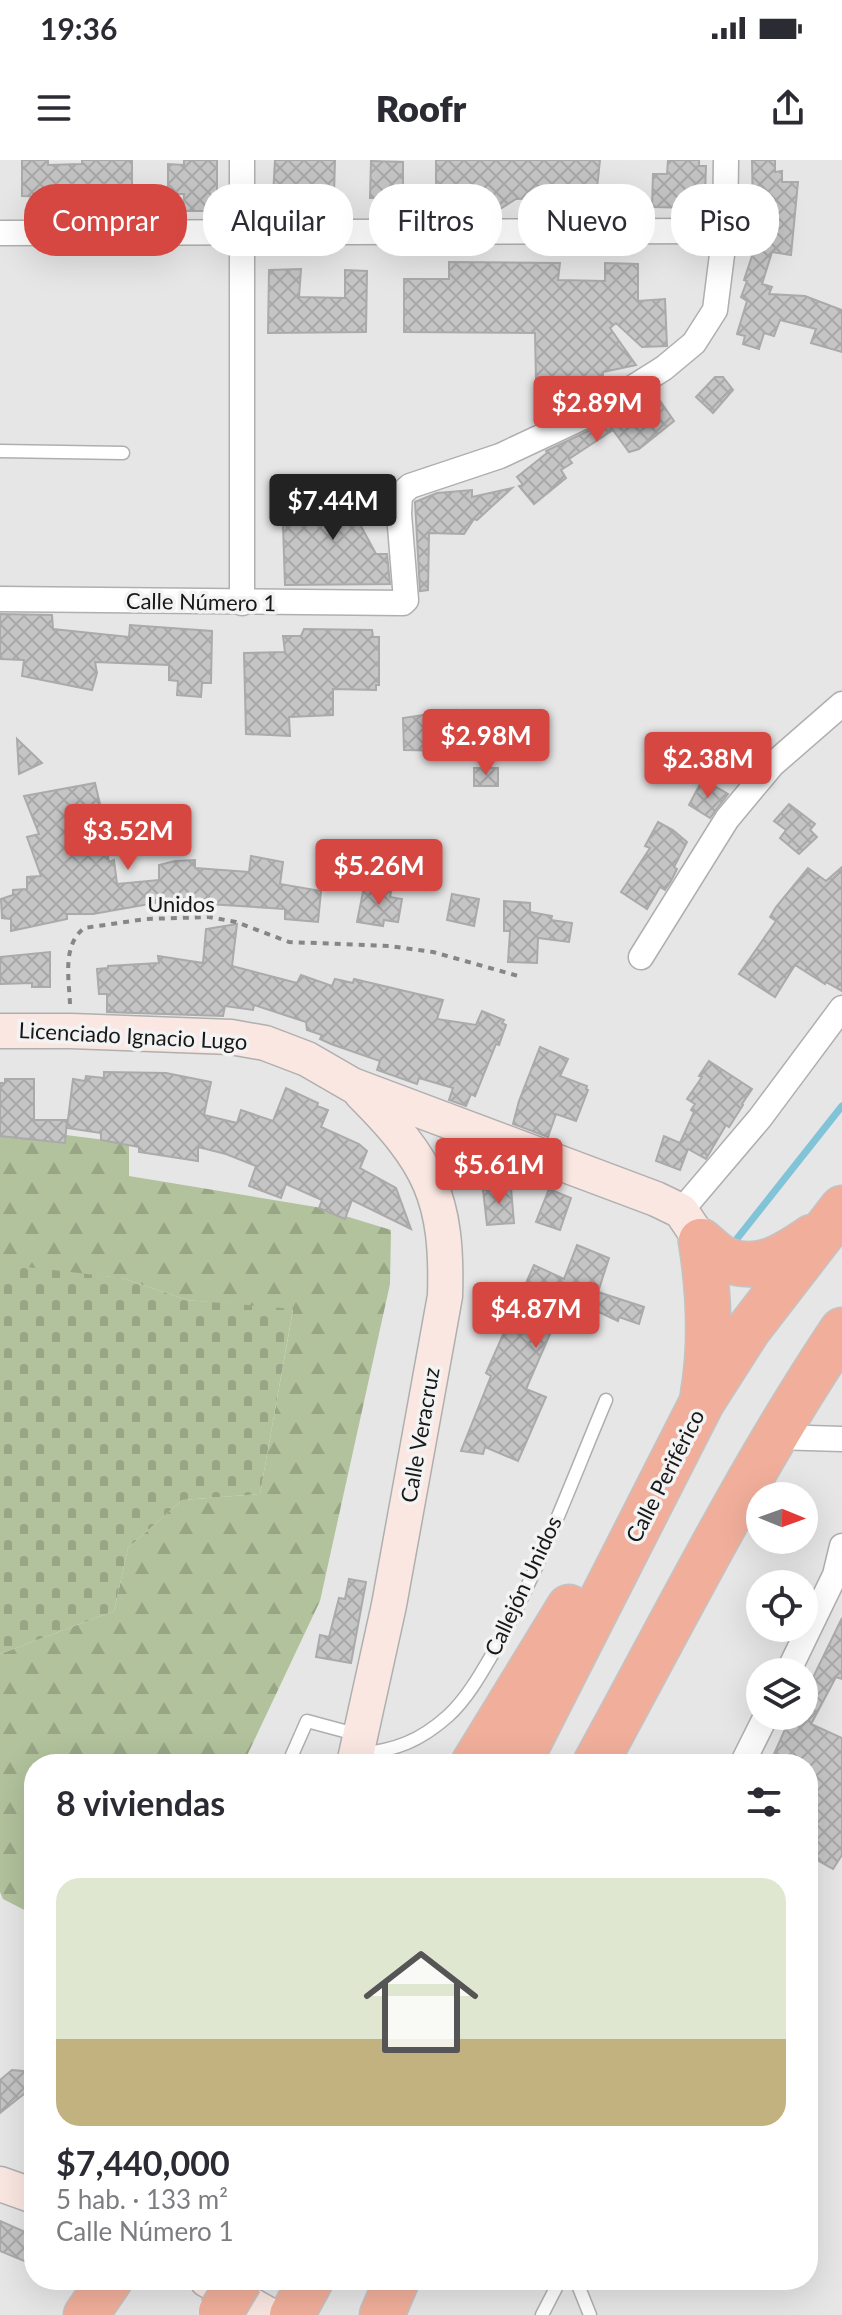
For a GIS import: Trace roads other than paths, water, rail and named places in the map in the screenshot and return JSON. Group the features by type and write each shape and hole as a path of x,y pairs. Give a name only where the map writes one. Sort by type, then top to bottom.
{"highway":[{"path":"691,1226 726,1260 744,1264 780,1259 834,1217"},
{"name":"Calle Periférico","path":"523,1754 702,1402 748,1330 834,1217"},
{"path":"691,1226 709,1303 707,1370 702,1402"},
{"path":"600,1754 737,1499 793,1404 842,1330"},
{"path":"479,1754 582,1585 609,1551 645,1517"},
{"path":"617,1754 657,1651"},
{"path":"86,2315 103,2290"},
{"path":"382,2315 393,2290"}],"main road":[{"name":"Licenciado Ignacio Lugo","path":"0,1031 192,1035 265,1043 307,1059 352,1085"},
{"path":"352,1085 656,1199 691,1226"},
{"name":"Calle Veracruz","path":"352,1085 398,1130 420,1160 437,1198 444,1230 446,1262 445,1296 429,1389 358,1751"},
{"path":"0,2184 24,2192"},
{"path":"222,2297 291,2305"}],"street":[{"path":"242,160 242,184"},
{"path":"726,160 726,184"},
{"path":"353,233 671,231"},
{"path":"0,233 203,233"},
{"path":"242,256 242,603"},
{"name":"Calle Número 1","path":"0,599 401,604 406,600 400,495 418,482 500,456 594,412 674,360 694,343 715,310 722,256"},
{"path":"641,957 727,819 772,765 842,704"},
{"path":"691,1226 760,1118 842,1008"},
{"path":"774,1437 842,1439"},
{"path":"795,1658 835,1575 842,1546"},
{"path":"747,1754 759,1730"}],"lane":[{"path":"0,451 123,453"},
{"name":"Callejón Unidos","path":"358,1751 391,1750 424,1734 450,1714 482,1673 520,1605 606,1400"},
{"path":"292,1754 307,1721 358,1751"},
{"path":"542,2315 555,2290"},
{"path":"580,2290 590,2315"}],"waterway":[{"path":"732,1245 842,1106"}]}
